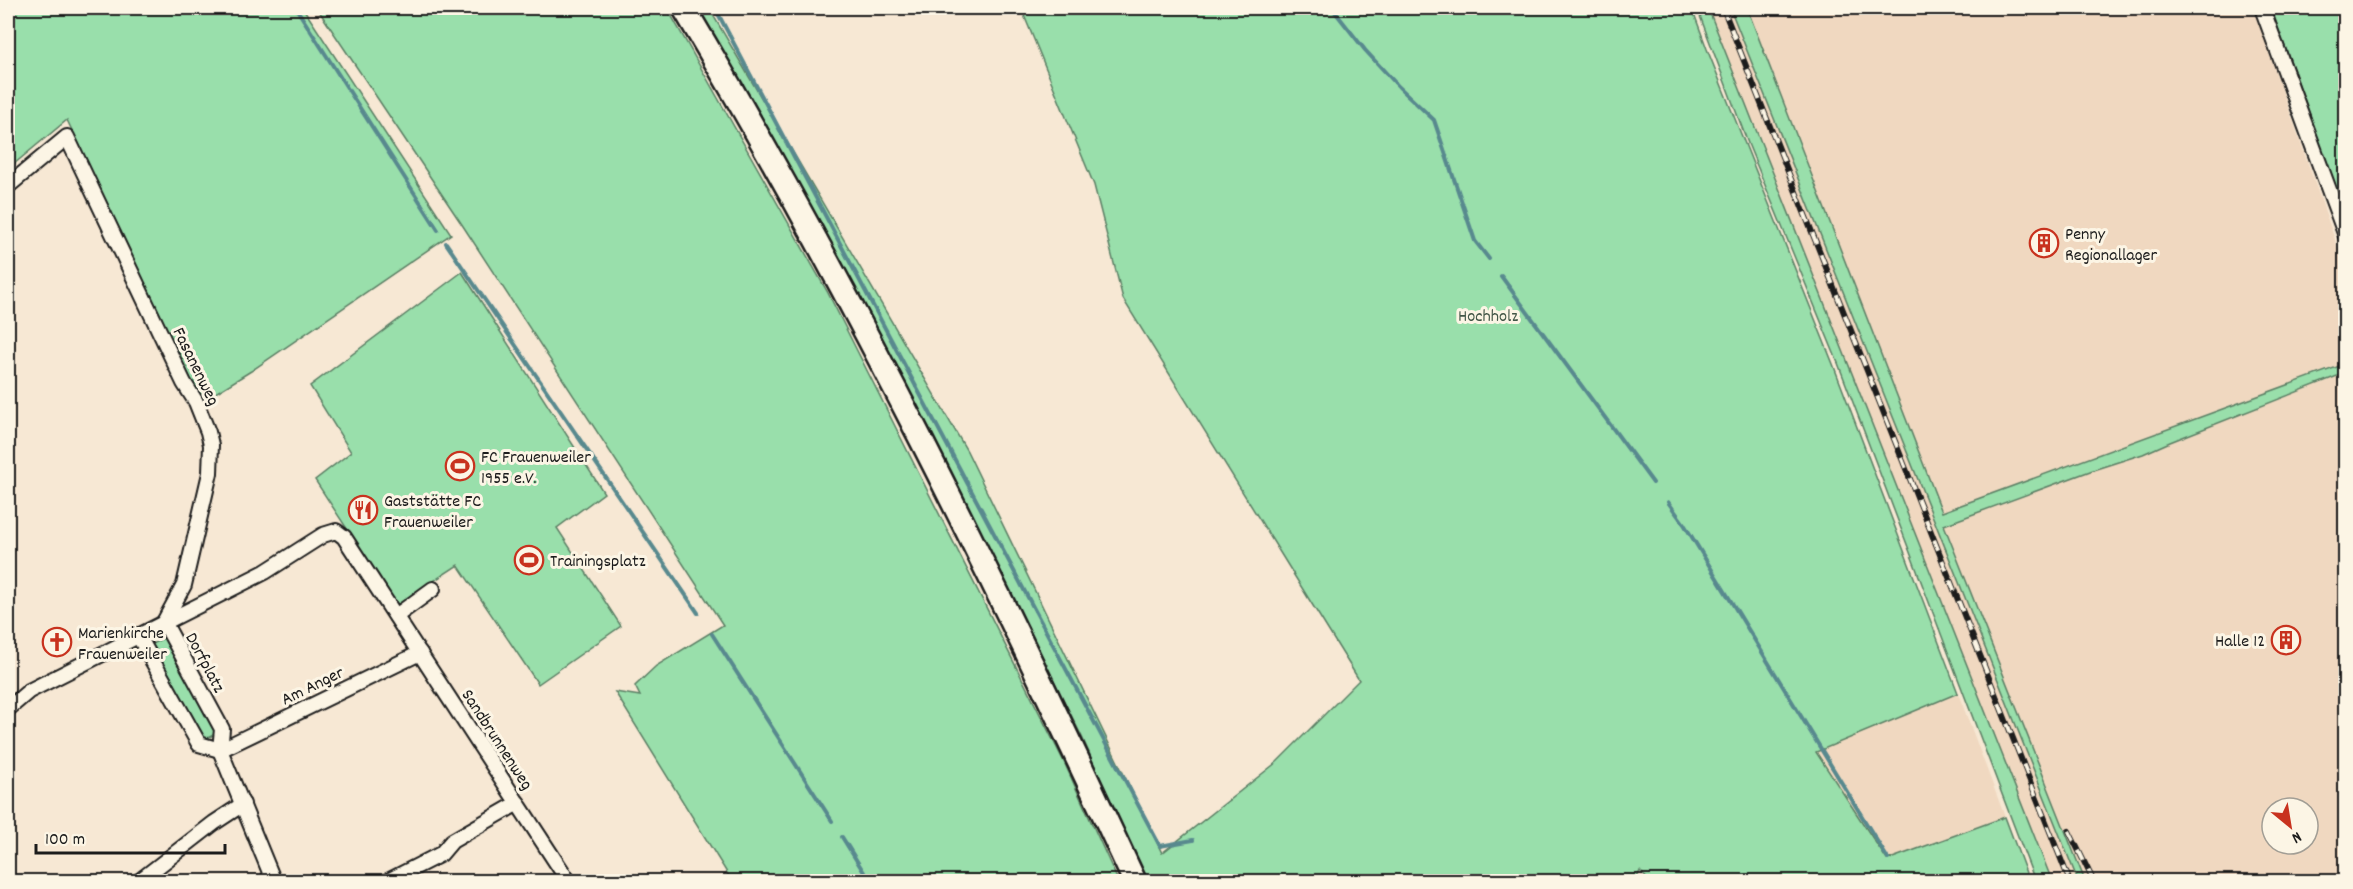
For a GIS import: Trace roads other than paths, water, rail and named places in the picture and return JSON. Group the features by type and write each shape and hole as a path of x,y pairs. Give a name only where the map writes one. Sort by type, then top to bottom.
{"main road":[{"path":"684,8 818,241 934,461 1046,690 1135,882"}],"street":[{"path":"2262,8 2346,236"},
{"name":"Fasanenweg","path":"8,186 67,137 184,383 196,402 208,432 211,460 208,488 184,585 164,622"},
{"name":"Sandbrunnenweg","path":"164,622 265,572 323,535 336,531 344,537 569,882"},
{"path":"396,616 433,589"},
{"name":"Dorfplatz","path":"8,709 29,691 164,622 222,729 220,750 274,882"},
{"path":"138,635 199,744 220,750"},
{"name":"Am Anger","path":"220,750 420,653"},
{"path":"386,882 441,854 452,841 518,803"},
{"path":"138,882 214,823 243,804"}],"waterway":[{"path":"296,8 438,230"},
{"path":"715,8 1160,846 1193,840"},
{"path":"1332,8 1365,50 1434,120 1475,241 1489,259"},
{"path":"446,243 698,613"},
{"path":"1501,276 1653,483"},
{"path":"1668,502 1684,524 1888,859"},
{"path":"712,634 832,821"},
{"path":"842,837 870,882"}],"railway":[{"path":"1723,8 2070,882"},
{"path":"2069,831 2094,882"}],"place":[{"name":"Penny Regionallager","path":"2044,243"},
{"name":"FC Frauenweiler 1955 e.V.","path":"460,466"},
{"name":"Gaststätte FC Frauenweiler","path":"363,510"},
{"name":"Trainingsplatz","path":"529,560"},
{"name":"Halle 12","path":"2286,640"},
{"name":"Marienkirche Frauenweiler","path":"57,642"}],"park label":[{"name":"Hochholz","path":"1488,315"}]}
